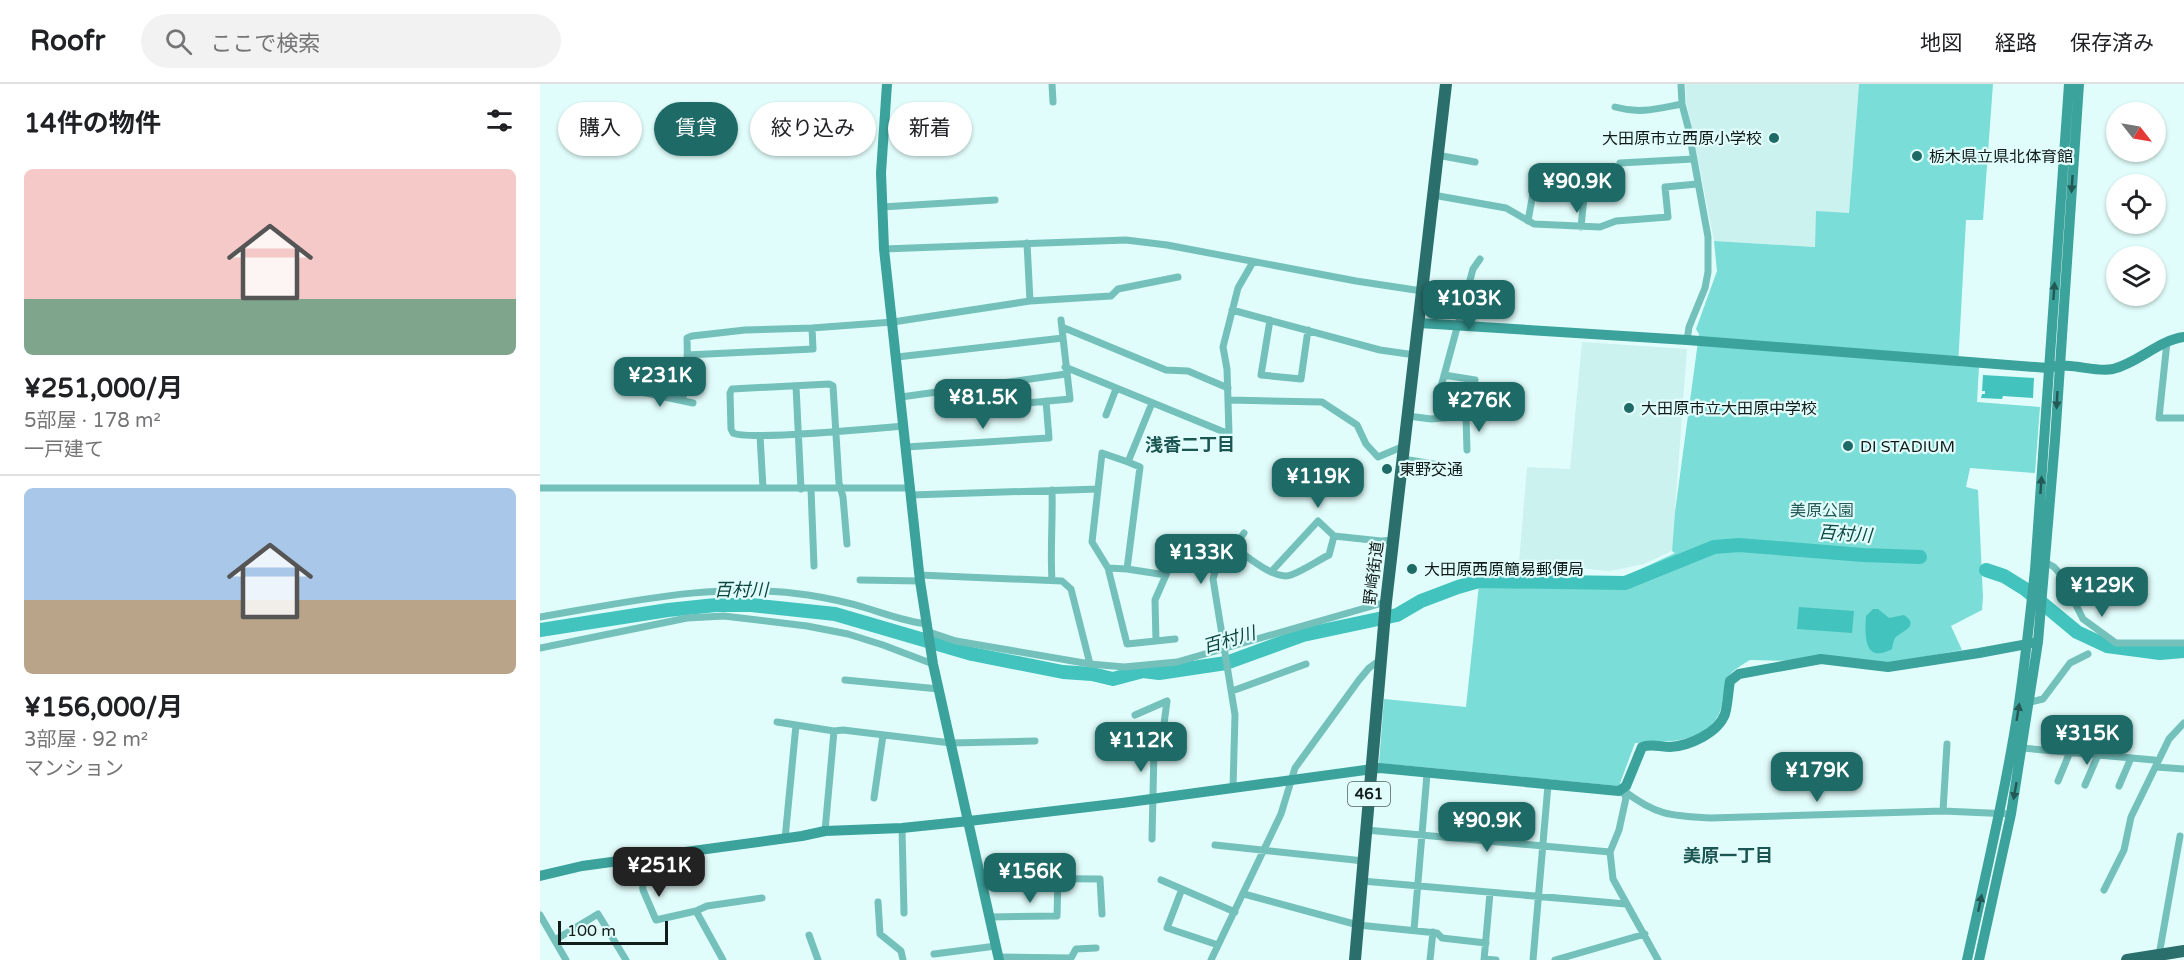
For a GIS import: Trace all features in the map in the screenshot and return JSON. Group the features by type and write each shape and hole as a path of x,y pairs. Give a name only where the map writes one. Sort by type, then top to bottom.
{"highway":[{"name":"野崎街道","path":"1355,960 1385,606 1446,84"},
{"path":"2127,960 2184,951"}],"street":[{"path":"887,84 881,173 884,249 920,578 939,689 998,954"},
{"path":"1052,84 1053,102"},
{"path":"1681,84 1682,104 1708,237 1708,272 1689,327 1687,340"},
{"path":"2038,588 2045,562 2069,84"},
{"path":"1979,960 2011,814 2030,702 2054,367 2079,84"},
{"path":"1615,106 1632,112 1682,104"},
{"path":"1437,155 1475,162"},
{"path":"1620,163 1693,159"},
{"path":"1528,221 1535,182 1585,188 1581,227"},
{"path":"1433,195 1506,208 1534,224 1600,227 1616,221 1668,217 1665,187 1697,184"},
{"path":"882,207 995,200"},
{"path":"884,249 1134,241 1422,291"},
{"path":"1028,243 1030,301"},
{"path":"1439,394 1473,269 1479,259"},
{"path":"901,397 1066,371 1229,434 1229,400 1223,347 1238,288 1254,262"},
{"path":"682,399 688,385 687,338 692,336 745,330 892,322 1030,301 1111,296 1118,289 1178,277"},
{"path":"1232,310 1380,350 1415,355"},
{"path":"1270,320 1261,375 1301,379 1308,330"},
{"path":"1005,405 1070,399 1061,323 1166,370 1188,370 1228,388"},
{"path":"1419,323 2111,369 2140,357 2175,338 2184,336"},
{"path":"687,355 813,349 812,328"},
{"path":"897,357 1063,338"},
{"path":"2167,342 2159,418 2184,418"},
{"path":"1444,375 1475,380"},
{"path":"847,544 841,489 837,430 833,386 829,384 732,389 730,393 733,433 737,436 760,436 837,430 904,426"},
{"path":"796,386 801,489"},
{"path":"1106,415 1116,389"},
{"path":"632,390 693,402"},
{"path":"1229,400 1322,402 1357,425 1366,444 1378,457 1404,453 1445,466"},
{"path":"906,447 1049,438 1046,401"},
{"path":"1128,462 1152,404"},
{"path":"1408,416 1431,419 1476,415"},
{"path":"1467,417 1467,450"},
{"path":"760,436 763,488"},
{"path":"1127,569 1140,467 1102,453 1092,542 1108,568 1127,644 1175,639"},
{"path":"540,488 763,488 911,491 1098,489"},
{"path":"811,489 814,566"},
{"path":"1052,490 1053,525 1050,547 1052,580"},
{"path":"1271,572 1318,521 1335,536 1381,541 1394,540"},
{"path":"1233,788 1235,715 1213,579 1215,572 1244,533"},
{"path":"1234,547 1271,572 1280,576 1290,576 1329,555 1335,536"},
{"path":"1156,641 1155,600 1174,555"},
{"path":"2045,562 2061,575 2083,619 2116,642 2184,643"},
{"path":"1108,568 1166,575"},
{"path":"860,580 920,578 1062,581 1071,589 1090,664"},
{"path":"540,616 705,592 758,591 808,595 916,622 929,631 956,641 1090,664 1124,667 1177,662 1385,606"},
{"path":"540,648 687,618 724,616 807,626 848,634 933,660"},
{"path":"1658,960 1613,879 1610,852 1619,830 1626,798 1623,790 1642,747 1683,744 1709,733 1725,712 1730,681 1739,674 1821,659 1888,667 2033,643"},
{"path":"1967,960 2033,643"},
{"path":"2030,702 2043,699 2070,663 2088,654"},
{"path":"1211,960 1281,814 1289,781 1301,758 1369,668 1381,660"},
{"path":"1232,691 1306,664"},
{"path":"844,681 939,689"},
{"path":"1134,715 1167,701 1164,724 1154,750 1152,839"},
{"path":"777,722 834,731 843,730 951,743 1035,741"},
{"path":"2104,890 2124,850 2131,818 2155,764 2169,739 2184,723"},
{"path":"785,839 796,725"},
{"path":"825,831 834,731"},
{"path":"874,798 883,735"},
{"path":"1943,812 1947,744"},
{"path":"2022,748 2131,758 2184,769"},
{"path":"2058,781 2070,752"},
{"path":"2085,785 2098,755"},
{"path":"2119,786 2131,758"},
{"path":"540,876 582,866 785,839 825,831 902,828 969,821 1154,799 1380,768 1623,790 1642,805 1657,812 1683,817 1943,812 2011,814"},
{"path":"1413,930 1427,774"},
{"path":"1533,960 1548,785"},
{"path":"902,828 903,913"},
{"path":"1366,830 1610,852"},
{"path":"2159,955 2180,836"},
{"path":"1215,845 1364,861"},
{"path":"641,859 643,890 656,920 696,911 707,906 762,898"},
{"path":"980,878 1100,879 1102,914"},
{"path":"989,917 1057,916 1058,878"},
{"path":"1161,880 1235,912"},
{"path":"1362,881 1626,904"},
{"path":"1182,889 1167,928 1218,945"},
{"path":"1490,893 1484,959 1496,960"},
{"path":"1244,894 1358,925 1433,932 1442,938 1486,943"},
{"path":"878,902 880,934 901,951 903,960"},
{"path":"696,911 723,960"},
{"path":"555,940 598,914 626,960"},
{"path":"540,915 566,960"},
{"path":"1430,960 1433,932"},
{"path":"1555,960 1645,934"},
{"path":"809,935 818,960"},
{"path":"934,954 954,951 1071,958 1076,949 1096,948"},
{"path":"954,951 956,960"}],"shaded area":[{"name":"大田原市立西原小学校","path":"1685,84 1859,84 1849,213 1815,247 1714,241 1686,101"},
{"name":"大田原市立大田原中学校","path":"1582,342 1687,349 1672,551 1644,564 1610,571 1519,563 1527,467 1570,469"},
{"path":"1983,375 2034,378 2033,398 2003,396 2002,399 1981,398 1982,394 1985,394 1985,391 1982,391"},
{"path":"1799,607 1854,611 1852,633 1797,629"},
{"path":"1873,609 1878,609 1889,618 1904,615 1911,623 1895,638 1892,649 1883,653 1871,650 1866,638 1866,616"}],"green space":[{"name":"美原公園","path":"1859,84 1993,84 1983,220 1966,220 1958,366 1979,367 1977,402 2040,407 2035,473 1970,468 1966,487 1978,490 1983,597 1982,610 1951,626 1962,650 1889,663 1750,660 1728,677 1719,714 1704,731 1682,739 1635,743 1619,786 1379,763 1384,699 1466,707 1480,575 1506,571 1626,576 1675,553 1672,551 1675,512 1699,334 1696,329 1717,271 1714,241 1815,247 1816,211 1849,213"}],"waterway":[{"name":"百村川","path":"540,630 668,610 716,605 751,605 835,614 972,654 1063,672 1092,674 1113,679 1143,671 1159,673 1226,663 1303,635 1397,615 1421,601 1479,581 1625,583 1714,547 1739,545 1920,557"},
{"name":"百村川","path":"1986,570 2004,576 2025,589 2077,632 2107,646 2160,653 2184,651"}],"place":[{"name":"大田原市立西原小学校","path":"1774,138"},
{"name":"栃木県立県北体育館","path":"1917,156"},
{"name":"大田原市立大田原中学校","path":"1629,408"},
{"name":"DI STADIUM","path":"1848,446"},
{"name":"東野交通","path":"1387,469"},
{"name":"大田原西原簡易郵便局","path":"1412,569"}],"district":[{"name":"浅香二丁目","path":"1190,445"},
{"name":"美原一丁目","path":"1728,856"}]}
